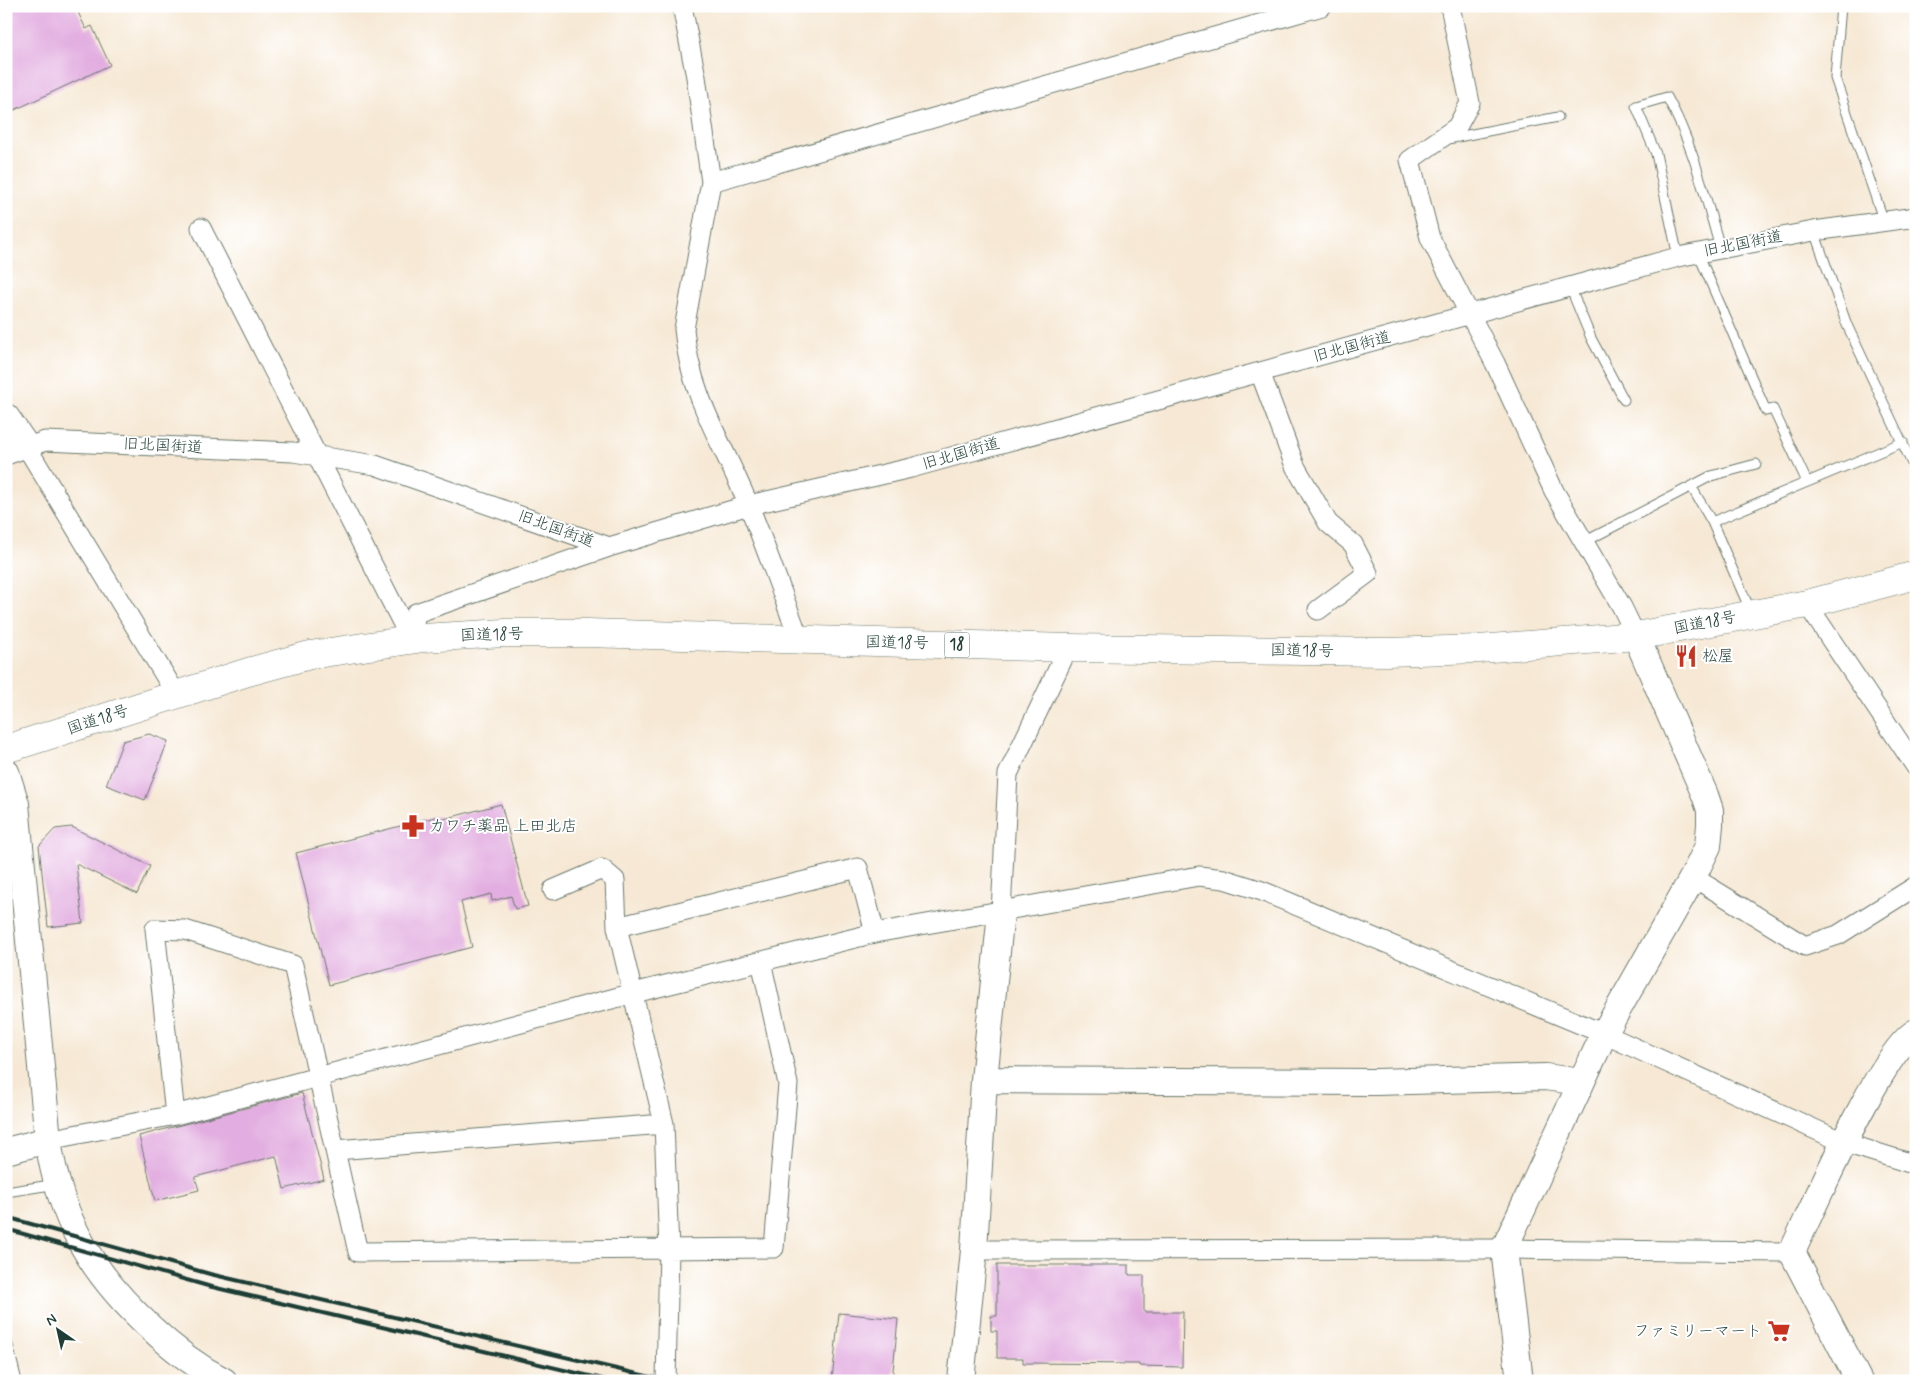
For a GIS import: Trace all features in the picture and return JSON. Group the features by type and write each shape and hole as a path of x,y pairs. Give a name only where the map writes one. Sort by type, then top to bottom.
{"highway":[{"name":"国道18号","path":"6,749 176,694 310,655 411,640 504,633 588,633 1068,648 1387,652 1479,649 1636,636 1807,604 1916,575"}],"street":[{"path":"682,6 696,77 711,182 684,329 686,353 692,377 703,405 749,505 800,641"},
{"path":"711,182 1322,6"},
{"path":"1450,6 1470,103 1457,127 1410,160 1430,238 1495,363 1554,490 1636,636 1710,810 1708,846 1694,877 1604,1034 1504,1249 1520,1381"},
{"name":"旧北国街道","path":"16,451 45,441 293,452 375,465 609,547 749,505 911,468 1678,257 1814,230 1883,219 1916,216"},
{"path":"201,228 316,457 358,533 411,640"},
{"path":"1260,372 1295,466 1328,523 1353,544 1368,573 1318,610"},
{"path":"6,417 16,451 176,694"},
{"path":"411,640 416,613 609,547"},
{"path":"1807,604 1916,767"},
{"path":"961,1381 974,1250 984,1080 1001,912 1008,774 1068,648"},
{"path":"6,772 16,804 48,1140 63,1206 93,1264 112,1290 182,1355 224,1381"},
{"path":"617,927 858,868 875,933"},
{"path":"553,890 602,869 615,880 617,927 664,1124 669,1250 666,1381"},
{"path":"6,1151 48,1140 175,1115 634,993 875,933 1199,876 1224,879 1262,891 1604,1034 1845,1143 1916,1165"},
{"path":"1694,877 1806,946 1838,934 1916,886"},
{"path":"175,1115 155,929 185,930 293,964 358,1252 774,1248 788,1084 761,961"},
{"path":"1792,1252 1845,1143 1890,1057 1916,1032"},
{"path":"984,1080 1376,1082 1545,1077 1581,1082"},
{"path":"336,1150 664,1124"},
{"path":"974,1250 1504,1249 1792,1252"},
{"path":"1792,1252 1859,1381"}],"lane":[{"path":"1841,6 1835,78 1883,219"},
{"path":"1678,257 1656,154 1636,106 1667,97 1678,116 1695,159 1720,248"},
{"path":"1436,142 1558,117"},
{"path":"1814,230 1847,325 1916,472"},
{"path":"1698,253 1766,411 1773,409 1807,482"},
{"path":"1570,287 1591,338 1624,400"},
{"path":"1712,522 1903,442"},
{"path":"1584,542 1711,476 1756,464"},
{"path":"1692,486 1712,522 1752,614"},
{"path":"6,1192 57,1184"},
{"path":"6,1337 17,1381"}],"building":[{"path":"6,6 75,6 86,29 92,26 110,65 6,114"},
{"path":"149,734 168,741 145,800 106,785 123,741"},
{"path":"501,804 528,906 515,909 511,896 492,901 491,894 461,902 472,947 329,985 296,853 439,816 440,820"},
{"path":"72,827 150,866 137,894 76,864 83,923 48,927 39,846 55,829"},
{"path":"302,1093 324,1179 284,1189 276,1156 195,1177 199,1190 155,1201 139,1136"},
{"path":"997,1265 1129,1265 1129,1275 1144,1275 1144,1312 1183,1312 1182,1367 1139,1366 1139,1364 1023,1363 1023,1358 997,1358 997,1331 991,1331 991,1316 997,1316"},
{"path":"839,1313 898,1319 892,1381 832,1380"}],"railway":[{"path":"6,1217 210,1274 668,1381"},
{"path":"6,1229 208,1286 611,1381"}],"place":[{"name":"松屋","path":"1686,656"},
{"name":"カワチ薬品 上田北店","path":"413,826"},
{"name":"ファミリーマート","path":"1779,1331"}]}
